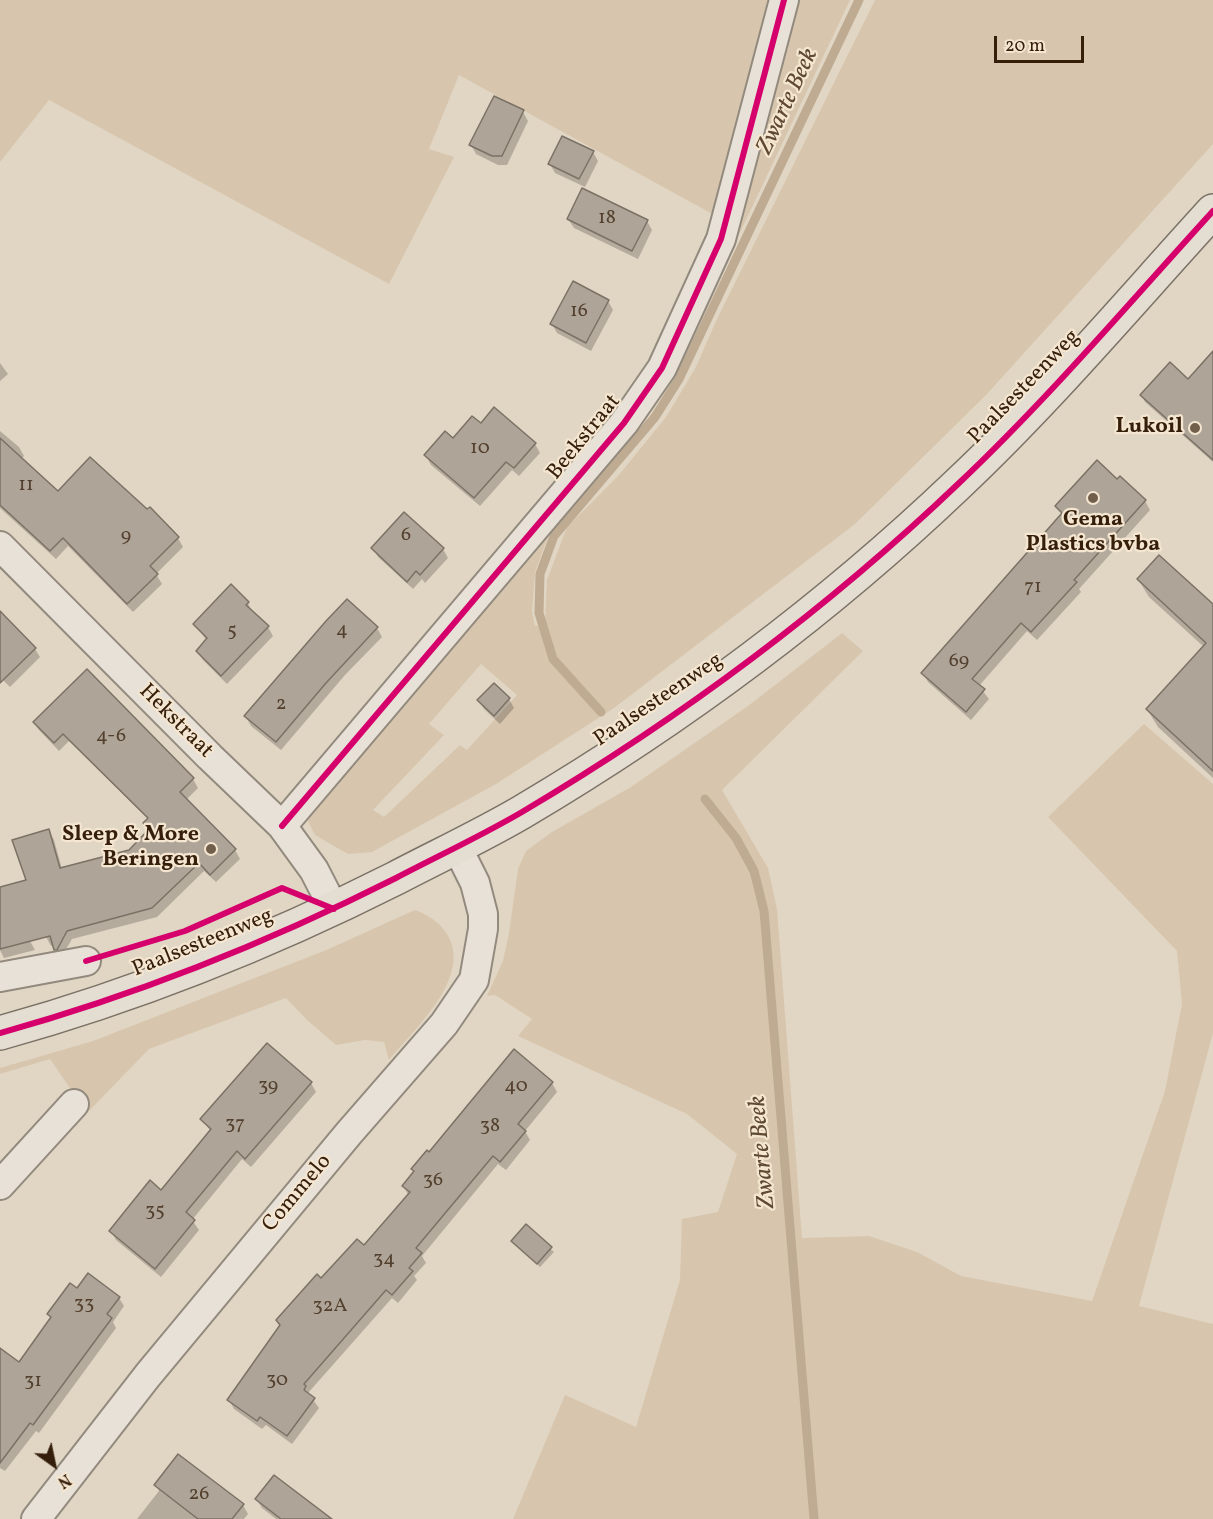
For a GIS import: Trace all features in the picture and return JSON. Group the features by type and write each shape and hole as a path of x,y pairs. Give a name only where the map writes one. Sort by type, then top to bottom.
{"main road":[{"name":"Paalsesteenweg","path":"0,1033 213,963 334,909 518,814 664,721 742,666 874,560 959,483 1061,378 1213,211"}],"street":[{"name":"Beekstraat","path":"282,826 624,423 662,368 722,239 784,0"},
{"name":"Hekstraat","path":"0,546 282,826 314,870 334,909"},
{"name":"Commelo","path":"36,1519 156,1366 349,1133 444,1024 474,980 483,929 483,914 475,883 457,847"},
{"path":"0,977 86,961"},
{"path":"0,1185 74,1104"}],"shaded area":[{"path":"0,0 769,0 716,216 459,75 429,149 454,157 389,284 49,100 0,162"},
{"path":"795,0 850,0 654,408 608,466 551,528 535,572 532,612 535,626 545,623 547,580 567,527 618,476 666,417 696,367 716,321 875,0 1213,0 1213,144 987,394 855,524 614,708 496,784 372,852 348,854 315,835 306,817 645,409","holes":["481,664 517,695 467,750 460,745 384,817 373,810 444,735 429,724"]},
{"path":"842,633 863,651 722,790 768,868 777,909 802,1238 869,1236 917,1252 961,1276 1092,1301 1165,1091 1182,1004 1177,951 1048,817 1144,724 1213,784 1213,1033 1139,1306 1213,1324 1213,1519 513,1519 565,1395 636,1427 680,1280 682,1219 718,1212 737,1154 687,1114 518,1036 532,1019 495,995 487,996 503,961 518,869 526,851 552,832 631,787 748,706"},
{"path":"415,910 437,922 445,931 451,942 454,958 451,974 435,1006 389,1060 384,1042 365,1040 336,1045 286,998 149,1049 87,1113 50,1059 0,1074 0,1068 93,1041 324,951"}],"building":[{"path":"494,96 524,110 502,156 492,156 469,145"},
{"path":"562,136 594,151 579,179 548,164"},
{"path":"582,188 648,220 632,251 567,219"},
{"path":"573,281 609,300 586,343 550,324"},
{"name":"Lukoil","path":"1213,351 1213,460 1140,395 1170,362 1188,379"},
{"path":"494,407 536,443 514,468 506,462 474,498 424,455 445,431 453,438 472,416 481,423"},
{"path":"0,438 58,491 90,457 147,509 150,507 179,537 150,566 158,574 127,604 63,538 50,551 0,505"},
{"path":"1097,460 1117,479 1120,476 1146,500 1074,580 1077,582 1031,632 1021,623 972,679 985,689 966,712 921,673 1062,513 1055,506"},
{"path":"404,512 444,548 420,575 416,571 407,582 371,548"},
{"path":"1159,555 1213,604 1213,771 1146,709 1206,643 1137,579"},
{"path":"231,584 249,602 246,605 269,626 221,676 196,651 207,638 193,624"},
{"path":"347,599 378,627 276,742 244,716"},
{"path":"0,611 36,648 0,683"},
{"path":"87,669 194,778 180,792 236,849 210,875 199,863 152,908 67,931 57,950 54,950 50,936 0,949 0,887 26,880 12,840 49,829 60,868 129,850 149,829 143,823 148,818 63,734 54,743 33,722"},
{"path":"494,683 510,698 494,716 477,700"},
{"path":"267,1043 312,1082 245,1159 237,1151 186,1212 195,1220 155,1269 109,1231 150,1180 161,1190 211,1129 200,1119"},
{"path":"514,1049 553,1082 518,1124 526,1131 500,1162 493,1156 416,1248 422,1253 409,1268 413,1271 392,1295 386,1290 304,1384 306,1386 304,1390 315,1398 287,1436 260,1417 257,1421 227,1400 280,1325 276,1320 317,1274 321,1278 357,1239 364,1245 410,1192 402,1186 414,1171 411,1169 427,1150 429,1152"},
{"path":"526,1224 552,1247 537,1264 511,1241"},
{"path":"88,1273 120,1297 107,1314 112,1318 33,1425 30,1423 0,1463 0,1348 19,1362 51,1317 47,1314 70,1283 77,1288"},
{"path":"178,1454 244,1504 232,1519 198,1519 154,1485"},
{"path":"274,1475 332,1519 281,1519 255,1499"}],"waterway":[{"name":"Zwarte Beek","path":"601,712 553,659 539,613 540,574 554,536 655,417 679,379 859,0"},
{"name":"Zwarte Beek","path":"705,799 736,838 754,871 764,911 814,1519"}],"cycle path":[{"path":"282,826 624,423 662,368 721,239 784,0"},
{"path":"0,1033 152,984 300,924 507,821 638,739 694,701 803,619 908,530 1024,418 1213,211"},
{"path":"86,961 185,931 282,888 334,909"}],"place":[{"name":"Lukoil","path":"1195,428"},
{"name":"Gema Plastics bvba","path":"1093,498"},
{"name":"Sleep & More Beringen","path":"211,849"}]}
